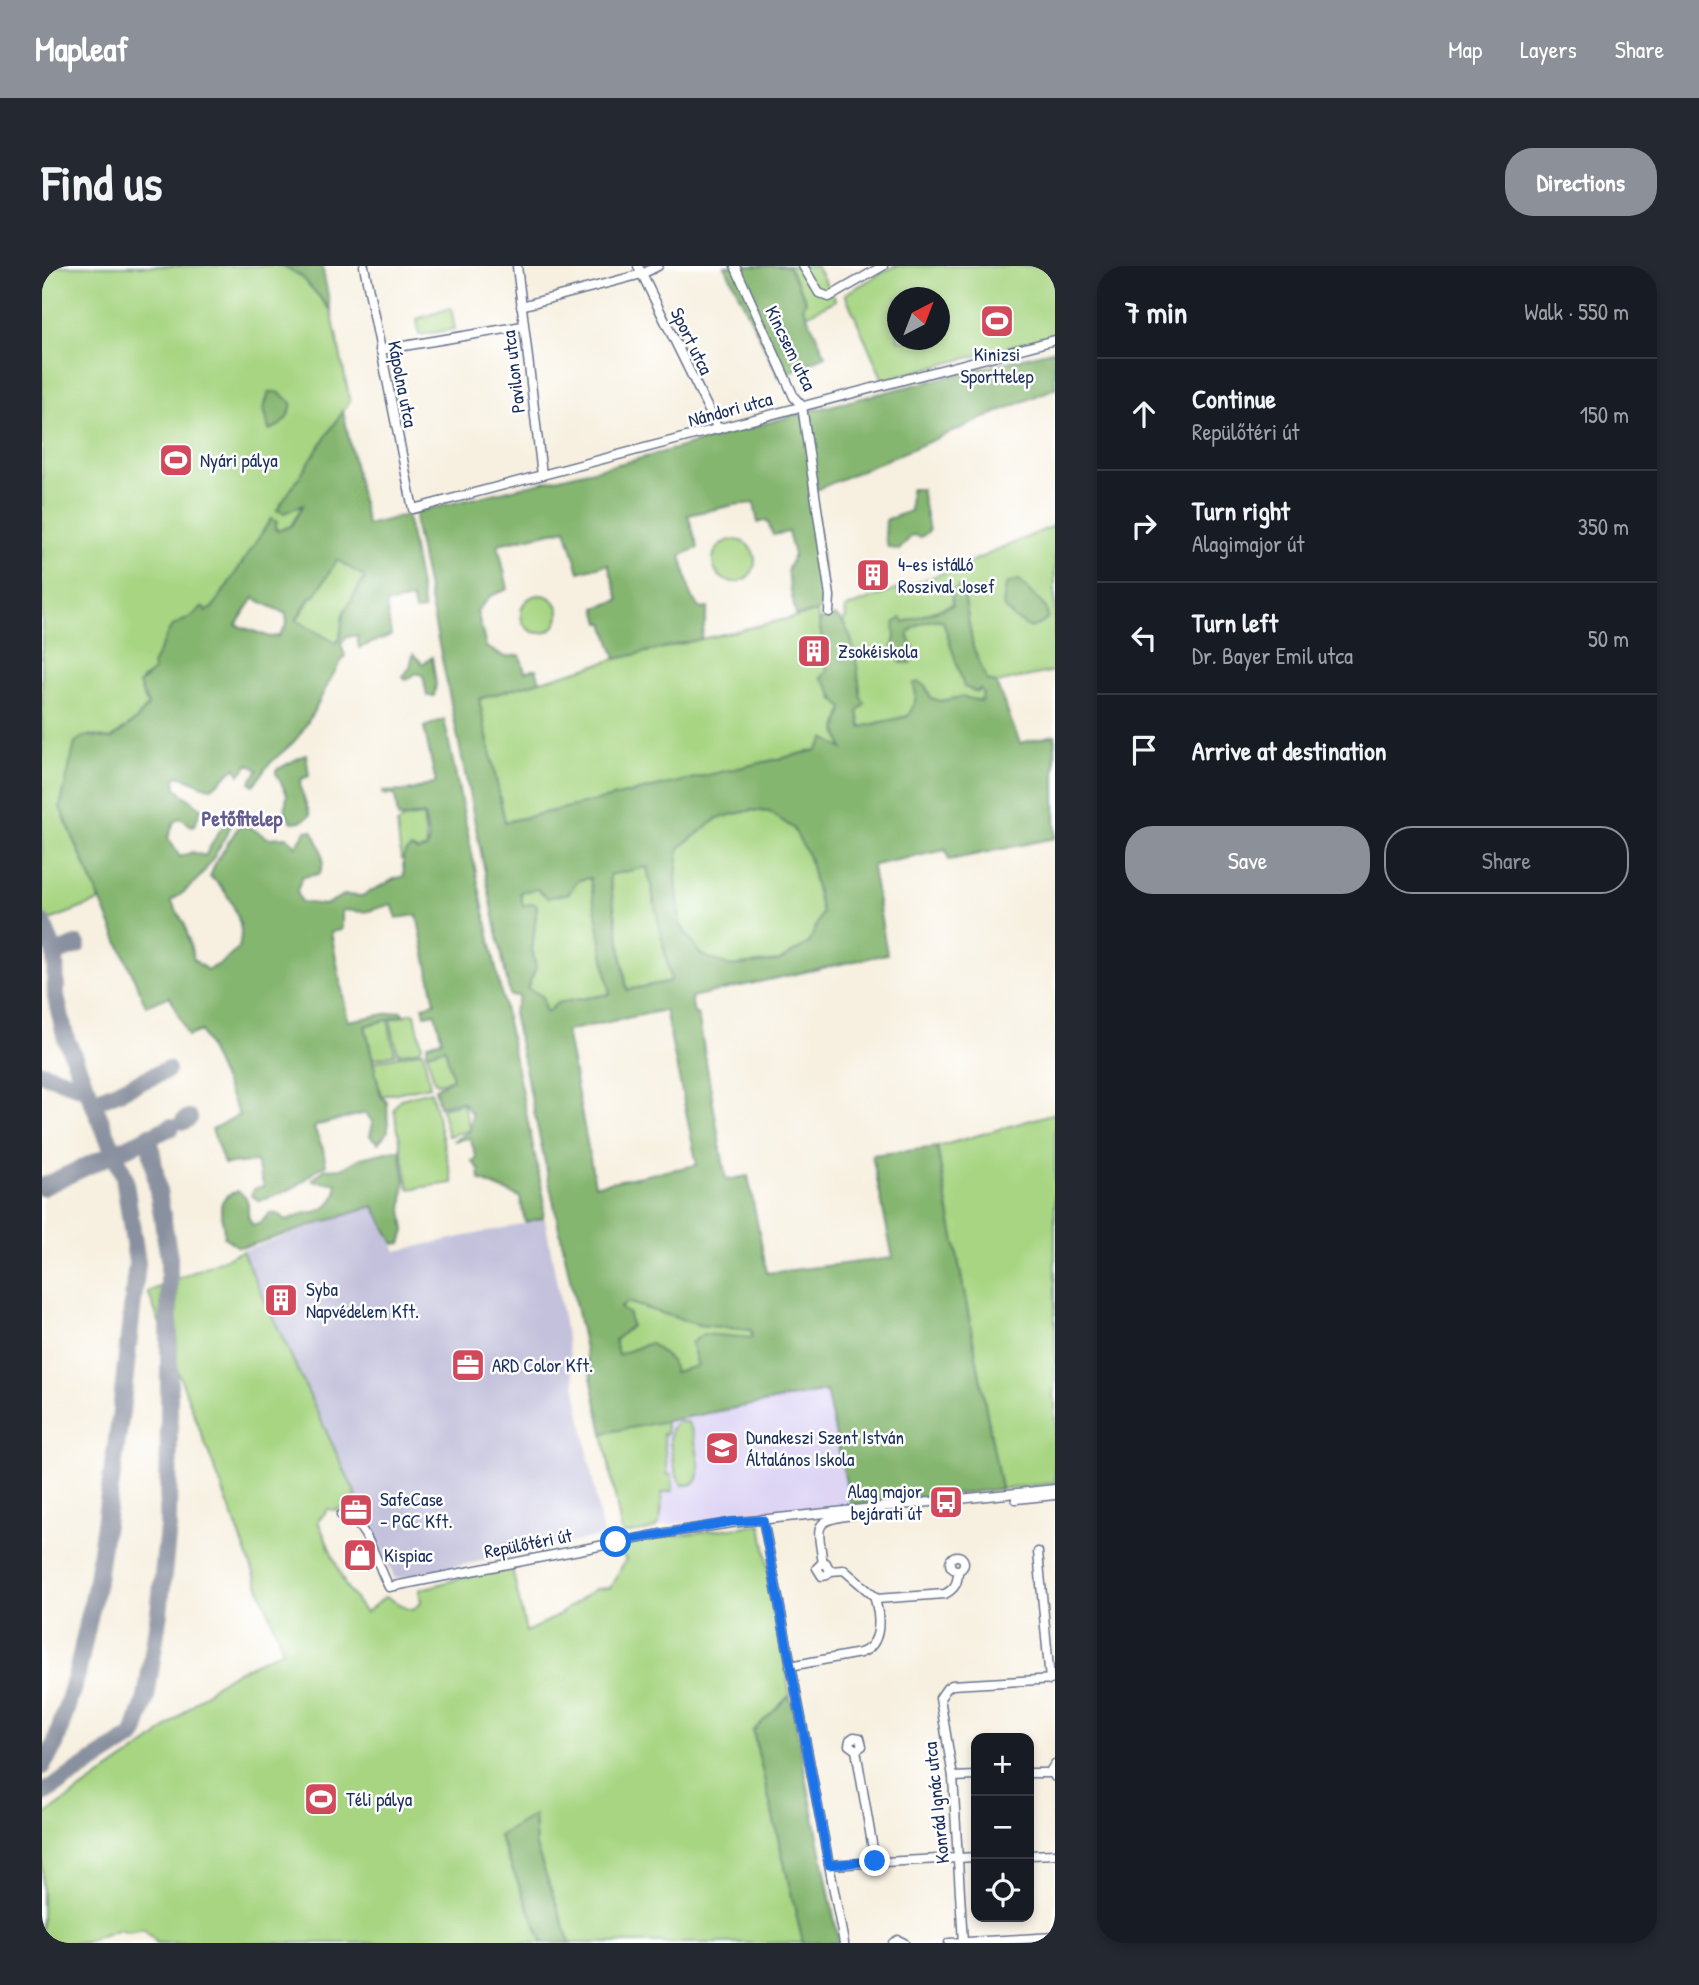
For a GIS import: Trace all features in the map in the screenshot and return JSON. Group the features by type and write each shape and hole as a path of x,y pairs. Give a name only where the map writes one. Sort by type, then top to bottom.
{"street":[{"name":"Kápolna utca","path":"364,266 413,509"},
{"name":"Pavilon utca","path":"517,266 542,475"},
{"path":"521,306 658,266"},
{"name":"Kincsem utca","path":"735,266 794,397 802,406"},
{"path":"803,266 820,293 829,297 883,266"},
{"name":"Sport utca","path":"640,270 718,429"},
{"path":"380,350 523,326"},
{"name":"Nándori utca","path":"413,509 1055,340"},
{"path":"802,406 830,596 829,612"},
{"name":"Repülőtéri út","path":"341,1515 348,1515 359,1523 389,1587 666,1533 780,1517 1055,1489"},
{"path":"790,1666 860,1653 872,1647 878,1636 876,1599 872,1591 844,1570 827,1567 819,1532 822,1523 828,1518 1055,1495"},
{"path":"765,1535 771,1522 780,1517"},
{"path":"763,1520 844,1943"},
{"path":"1038,1552 1052,1679"},
{"path":"876,1599 945,1594 953,1589 958,1581 958,1570"},
{"name":"Konrád Ignác utca","path":"963,1942 953,1777 940,1698 952,1685 1052,1679"},
{"path":"856,1750 875,1861"},
{"path":"1034,1773 1054,1771"},
{"path":"953,1777 971,1776"},
{"path":"1034,1855 1055,1854"},
{"path":"829,1865 971,1857"},
{"path":"949,1943 1055,1937"},
{"path":"892,1943 898,1940 904,1943"}],"shaded area":[{"path":"374,1206 396,1251 545,1219 603,1536 395,1579 242,1251"},
{"name":"Dunakeszi Szent István Általános Iskola","path":"827,1390 851,1505 659,1526 622,1534 603,1433"}],"green space":[{"name":"Nyári pálya","path":"42,266 283,266 301,276 331,310 350,401 278,510 304,504 291,526 278,531 271,519 212,609 155,671 141,680 141,691 148,705 136,720 111,739 90,735 70,763 60,807 100,901 42,923"},
{"path":"283,266 322,266 331,310 301,276"},
{"path":"725,266 788,266 806,300 803,307 826,356 779,377"},
{"path":"788,266 816,266 836,300 807,315 803,307 806,300"},
{"name":"Kinizsi Sporttelep","path":"895,266 1055,266 1055,335 883,380 845,294"},
{"path":"451,308 455,329 419,335 417,319"},
{"path":"1055,350 1055,388 813,491 827,604 817,612 796,616 787,571 794,555 788,532 773,535 767,520 758,523 754,503 688,515 698,548 681,555 691,597 701,609 708,608 701,639 616,659 596,608 619,600 608,564 579,572 566,529 498,544 508,589 490,596 477,611 486,647 505,657 520,655 525,672 536,669 540,681 479,699 505,822 817,750 825,738 843,749 837,730 843,708 821,678 827,671 819,620 836,616 843,623 852,642 861,697 865,703 858,712 861,727 908,716 916,696 913,684 918,682 926,687 931,698 940,701 962,697 981,701 983,693 980,689 977,692 964,687 943,621 924,622 908,634 914,651 910,663 901,663 892,651 894,623 902,618 904,622 953,605 951,593 959,586 963,590 973,647 987,681 996,683 1020,743 1055,735 1055,838 949,860 946,850 874,865 872,868 887,954 691,997 694,1014 698,1014 726,1180 748,1176 767,1273 893,1258 872,1155 937,1147 1001,1489 851,1505 826,1391 603,1433 513,1013 519,996 510,996 415,526 416,512 635,460 806,412","holes":["752,810 769,812 793,828 809,857 822,913 809,943 779,961 729,966 701,955 680,924 676,877 679,848 718,818","647,867 671,981 627,990 609,875","590,878 610,994 557,1003 546,1013 542,996 527,988 536,968 532,950 537,905 532,903 523,906 520,892 537,889 548,898 569,893 578,880","665,1010 697,1165 595,1185 566,1031","627,1302 699,1325 751,1330 752,1338 703,1334 691,1343 698,1366 674,1372 671,1361 650,1343 618,1355 615,1340 631,1326 629,1314 620,1308"]},
{"path":"269,392 278,392 292,403 285,421 269,430 264,408"},
{"path":"343,411 367,525 407,515 424,610 415,611 412,599 386,604 391,635 359,648 357,635 347,637 341,644 345,656 305,727 253,785 250,782 258,770 249,764 239,775 236,767 212,788 178,776 175,779 176,789 201,808 192,826 180,818 174,822 168,838 180,857 192,852 205,856 229,819 232,824 200,876 171,901 185,925 194,960 207,970 222,963 239,948 241,931 234,909 221,886 210,877 239,826 246,825 268,838 287,837 296,846 306,831 312,830 320,846 323,863 319,874 302,877 297,891 301,902 325,905 344,895 362,896 404,876 405,854 411,848 418,851 427,848 429,840 424,815 398,818 395,795 383,795 382,792 408,791 436,783 424,727 444,719 544,1199 543,1218 525,1222 520,1197 480,1180 479,1169 472,1161 477,1159 470,1138 453,1141 470,1131 472,1114 462,1101 439,1106 435,1088 453,1079 445,1048 427,1053 427,1044 442,1040 435,1013 425,1015 423,1006 435,1003 417,915 397,918 392,904 365,912 342,910 342,930 331,932 348,1021 401,1011 404,1015 365,1026 381,1096 387,1102 388,1131 378,1143 370,1136 373,1123 366,1113 318,1125 314,1128 326,1165 285,1192 259,1201 251,1195 254,1189 264,1186 256,1162 224,1164 212,1129 239,1115 201,1031 188,1036 170,996 146,1006 60,807 75,743 88,736 111,739 136,720 148,706 139,684 154,671 152,665 171,627 191,617 202,607 205,611 212,609 271,519 277,522 275,529 278,531 291,526 303,505 284,513 277,510","holes":["337,560 365,577 343,614 340,638 336,643 296,620","254,598 286,614 287,624 279,636 270,637 236,625"]},
{"path":"911,489 921,489 929,531 921,537 912,535 899,550 888,547 885,538 886,520 910,511"},
{"path":"1055,525 1055,671 996,683 987,681 973,647 963,590 953,604 904,622 895,637 892,651 914,651 907,634 918,624 937,619 943,621 983,693 981,702 962,697 940,701 930,698 926,687 918,682 915,704 908,716 861,727 858,712 864,703 850,638 843,622 846,617 845,608 952,570"},
{"path":"734,540 749,546 755,561 749,576 734,582 719,576 713,561 719,546"},
{"path":"337,560 365,577 343,614 340,638 336,644 296,621"},
{"path":"1019,580 1046,608 1048,618 1031,628 1015,619 1003,606 1006,584"},
{"path":"540,595 554,600 559,614 554,628 540,633 526,628 521,614 526,600"},
{"path":"817,612 833,699 843,707 837,730 844,750 825,739 817,750 505,822 479,699 616,659"},
{"path":"413,654 423,664 432,657 436,684 434,696 427,696 423,675 416,673 407,680 404,679"},
{"path":"306,754 309,776 301,779 300,787 310,815 302,821 292,822 285,811 287,794 276,770"},
{"path":"752,810 769,812 794,828 809,857 822,913 809,943 779,961 729,966 701,955 680,924 676,877 679,848 718,818"},
{"path":"423,816 428,855 401,859 397,824 403,819"},
{"path":"648,866 671,981 627,990 609,874"},
{"path":"590,878 611,994 557,1003 546,1014 527,988 536,968 532,950 537,905 523,906 520,892"},
{"path":"415,1014 422,1046 419,1050 398,1054 390,1020"},
{"path":"388,1020 395,1054 373,1059 365,1025"},
{"path":"445,1048 454,1079 438,1083 434,1081 427,1053"},
{"path":"423,1051 430,1086 381,1096 373,1062"},
{"path":"431,1091 453,1183 409,1189 394,1109 400,1099"},
{"path":"463,1103 470,1130 448,1136 441,1108"},
{"path":"1055,1113 1055,1483 1001,1489 937,1147"},
{"path":"400,1150 405,1181 402,1210 405,1231 401,1243 394,1244 374,1206 251,1245 238,1247 224,1237 221,1210 224,1198 229,1194 238,1191 244,1195 248,1203 248,1216 253,1225 260,1223 270,1213 278,1214 286,1220 291,1219 319,1211 331,1202 336,1193 336,1183 312,1180 325,1169 343,1168 361,1158"},
{"path":"242,1251 357,1497 347,1501 349,1506 328,1509 318,1521 345,1585 365,1613 385,1597 413,1610 421,1602 419,1590 511,1564 526,1632 554,1618 595,1589 610,1588 626,1559 618,1551 620,1543 761,1524 790,1695 753,1732 803,1943 570,1943 536,1847 534,1816 499,1837 543,1943 157,1943 144,1929 128,1932 119,1929 83,1943 42,1943 42,1817 154,1739 214,1686 238,1671 283,1650 148,1292"},
{"path":"627,1302 699,1325 751,1330 753,1338 698,1366 674,1372 618,1355 615,1340 631,1326 620,1308"},
{"path":"665,1420 667,1434 663,1434 668,1475 672,1475 673,1491 662,1493 661,1516 656,1527 622,1534 603,1433"},
{"path":"678,1422 687,1422 690,1426 697,1449 699,1474 698,1479 690,1485 683,1485 680,1481 673,1459 671,1431"},
{"path":"790,1695 839,1943 803,1943 753,1731"},
{"path":"534,1815 536,1847 570,1943 543,1943 499,1836"}],"taxiway":[{"path":"42,922 55,953 56,997 66,1039 124,1176 137,1263 121,1412 96,1586 77,1674 55,1745 42,1766"},
{"path":"55,953 77,945"},
{"path":"94,1102 167,1070"},
{"path":"42,1073 88,1089"},
{"path":"184,1121 189,1118"},
{"path":"42,1187 171,1127"},
{"path":"42,1794 134,1736 146,1698 168,1528 169,1415 169,1258 149,1136"}],"place":[{"name":"Kinizsi Sporttelep","path":"997,321"},
{"name":"Nyári pálya","path":"176,460"},
{"name":"4-es istálló Roszival Josef","path":"873,575"},
{"name":"Zsokéiskola","path":"814,651"},
{"name":"Syba Napvédelem Kft.","path":"281,1300"},
{"name":"ARD Color Kft.","path":"468,1365"},
{"name":"Dunakeszi Szent István Általános Iskola","path":"722,1448"},
{"name":"Alag major bejárati út","path":"946,1502"},
{"name":"SafeCase - PGC Kft.","path":"356,1510"},
{"name":"Kispiac","path":"360,1555"},
{"name":"Téli pálya","path":"321,1799"}],"district":[{"name":"Petőfitelep","path":"242,819"}],"route":[{"path":"616,1542 731,1522 763,1520 829,1865 875,1861"}]}
